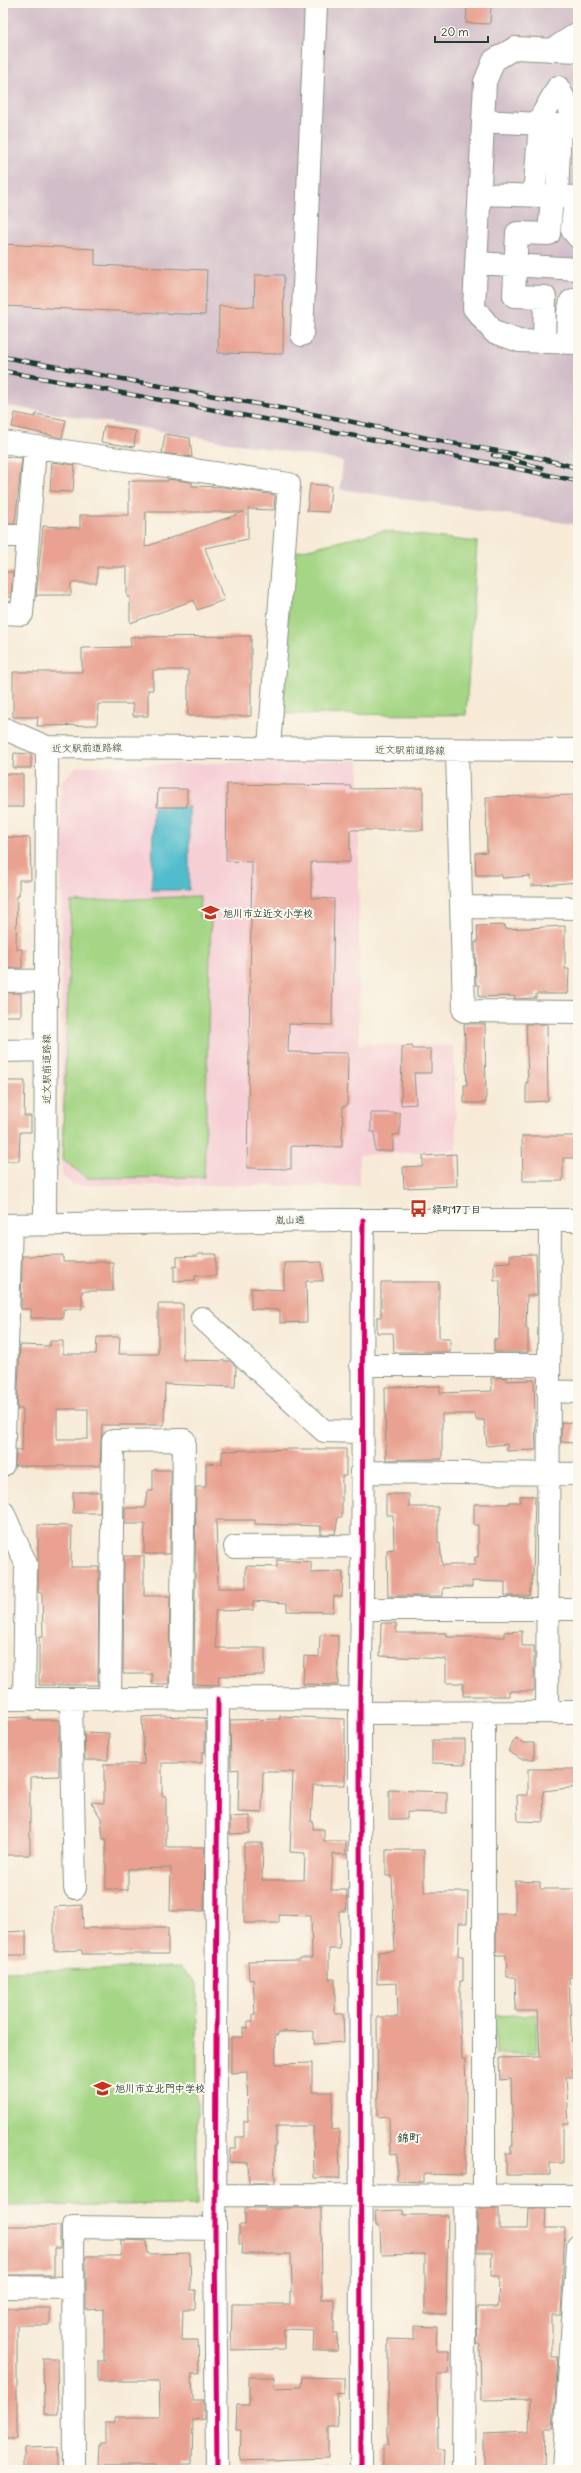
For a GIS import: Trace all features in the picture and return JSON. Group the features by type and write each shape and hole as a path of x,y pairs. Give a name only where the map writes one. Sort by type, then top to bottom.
{"street":[{"path":"302,335 316,3"},
{"path":"552,50 578,33"},
{"path":"578,51 515,48 494,60 485,82 474,308 494,332 519,341 573,343 568,313 571,302 578,298"},
{"path":"483,121 559,125 559,197 549,234 517,233 514,296 545,297 544,342"},
{"path":"480,194 559,197"},
{"path":"559,197 572,230 578,237"},
{"path":"476,263 578,269"},
{"path":"3,442 288,484 269,747"},
{"path":"3,613 22,614 34,447"},
{"path":"3,536 28,536"},
{"path":"3,728 47,747"},
{"name":"近文駅前道路線","path":"45,1225 47,747 269,747 457,751 578,750"},
{"path":"457,751 464,1011 578,1012"},
{"path":"461,907 578,908"},
{"path":"3,981 47,980"},
{"path":"3,1051 45,1050"},
{"path":"361,2470 360,1706 363,1609 361,1546 361,1365 363,1220"},
{"name":"嵐山通","path":"7,1225 363,1220 578,1220"},
{"path":"547,1712 550,1220"},
{"path":"3,1466 7,1225"},
{"path":"202,1318 324,1431 361,1432"},
{"path":"361,1365 548,1365"},
{"path":"548,1391 578,1392"},
{"path":"110,1700 113,1441 184,1440 181,1698"},
{"path":"361,1472 578,1474"},
{"path":"3,1512 26,1564 24,1699"},
{"path":"235,1547 361,1546"},
{"path":"363,1609 578,1609"},
{"path":"3,1699 110,1700 181,1698 484,1713 578,1712"},
{"path":"71,1699 75,1888"},
{"path":"217,2470 215,2195 218,1699"},
{"path":"463,2470 474,2195 484,1713"},
{"path":"215,2195 361,2194 578,2196"},
{"path":"74,2470 73,2227 215,2229"},
{"path":"563,2470 578,2246"},
{"path":"3,2287 73,2288"}],"shaded area":[{"path":"3,3 578,3 578,525 340,489 343,461 3,405"},
{"name":"旭川市立近文小学校","path":"359,760 359,1044 454,1046 457,1150 359,1155 359,1186 73,1185 62,1176 61,781 78,766"}],"green space":[{"path":"383,531 477,542 466,715 283,714 291,553"},
{"path":"200,896 199,917 211,915 204,1177 87,1178 62,1159 71,902"},
{"name":"旭川市立北門中学校","path":"180,1967 197,1983 197,2204 3,2206 3,1971"},
{"path":"536,2014 537,2053 496,2055 494,2016"},
{"path":"227,2466 345,2467 345,2470 227,2470"}],"water":[{"path":"153,807 189,807 189,890 152,890"}],"building":[{"path":"467,3 491,3 490,24 466,23"},
{"path":"3,244 95,249 95,265 207,270 205,315 3,306"},
{"path":"255,275 284,275 283,354 218,353 219,306 254,307"},
{"path":"15,413 35,417 36,414 66,420 62,438 12,427"},
{"path":"104,426 136,431 134,447 101,442"},
{"path":"165,434 190,438 192,457 162,453"},
{"path":"3,456 22,458 15,524 3,524"},
{"path":"52,462 75,465 73,492 50,491"},
{"path":"168,479 192,482 192,486 224,487 275,495 274,510 248,509 248,539 205,548 224,600 197,610 194,600 130,623 130,597 127,597 127,567 97,567 97,583 71,583 71,595 38,595 36,597 43,526 80,528 80,515 129,515 129,481 168,481","holes":["146,512 244,512 145,547"]},
{"path":"310,484 331,486 329,512 307,511"},
{"path":"3,572 13,572 11,597 3,597"},
{"path":"251,636 251,716 188,716 188,670 153,670 153,690 148,690 148,716 133,716 133,704 98,704 97,725 37,726 38,717 13,717 13,672 82,672 82,648 131,647 130,637"},
{"path":"14,753 31,754 31,768 13,768"},
{"path":"3,774 23,774 23,807 3,807"},
{"path":"227,784 351,786 351,789 423,788 423,830 350,830 350,862 311,862 311,898 334,899 332,1025 289,1024 288,1052 348,1053 347,1106 343,1106 342,1147 291,1146 291,1169 247,1168 252,862 226,861"},
{"path":"158,789 187,789 187,807 157,807"},
{"path":"578,795 578,882 531,886 530,876 502,878 502,875 476,875 475,853 487,852 486,797"},
{"path":"3,837 30,838 31,880 19,880 19,896 17,896 16,949 22,949 22,968 3,968"},
{"path":"505,925 505,929 565,926 565,969 569,969 568,994 536,994 536,998 515,999 514,996 479,997 479,985 476,985 475,942 478,942 477,926"},
{"path":"3,993 21,993 21,1016 3,1016"},
{"path":"464,1024 485,1024 486,1103 464,1103 464,1085 467,1085"},
{"path":"526,1024 547,1024 548,1101 526,1102 526,1082 528,1082"},
{"path":"412,1046 413,1049 431,1049 431,1073 414,1073 416,1104 401,1105 402,1047"},
{"path":"3,1081 25,1081 24,1116 31,1116 31,1132 20,1132 19,1161 3,1161"},
{"path":"371,1113 400,1113 400,1134 393,1135 393,1151 375,1151 375,1132 371,1132"},
{"path":"522,1136 578,1136 578,1158 563,1158 563,1181 523,1181"},
{"path":"456,1154 457,1186 404,1188 403,1167 423,1166 423,1156"},
{"path":"198,1254 216,1254 216,1276 195,1276 195,1280 174,1281 174,1266 177,1267 177,1257 198,1256"},
{"path":"536,1254 537,1295 527,1295 526,1329 528,1329 528,1352 494,1352 494,1339 499,1339 500,1280 494,1280 494,1263 510,1262 510,1255"},
{"path":"63,1255 63,1262 113,1262 113,1291 82,1291 82,1309 63,1309 63,1318 31,1318 31,1309 21,1309 22,1256"},
{"path":"322,1262 323,1281 306,1281 307,1322 280,1323 280,1310 251,1309 251,1288 284,1290 284,1263"},
{"path":"381,1282 439,1282 439,1338 450,1338 450,1352 394,1352 393,1333 377,1333 377,1317 381,1317"},
{"path":"158,1304 183,1304 183,1360 230,1361 236,1366 235,1387 165,1384 164,1425 102,1425 100,1466 15,1466 16,1450 22,1450 23,1409 17,1409 20,1345 50,1346 50,1341 63,1341 63,1354 96,1354 97,1337 120,1337 119,1354 158,1354","holes":["57,1409 88,1409 88,1439 57,1439"]},
{"path":"491,1378 506,1378 506,1381 534,1380 536,1450 507,1451 507,1444 487,1446 484,1420 476,1420 475,1414 442,1414 442,1459 386,1460 385,1387 440,1386 440,1393 492,1391"},
{"path":"561,1422 575,1423 574,1443 561,1442"},
{"path":"346,1449 346,1476 342,1476 342,1517 338,1517 335,1534 321,1534 321,1526 255,1524 255,1520 216,1520 218,1588 246,1588 246,1566 277,1567 277,1560 311,1562 311,1573 343,1572 342,1596 334,1596 333,1612 287,1611 287,1603 253,1601 253,1610 215,1611 216,1648 265,1648 265,1675 218,1676 219,1685 194,1684 196,1487 206,1487 206,1463 222,1464 222,1451"},
{"path":"153,1470 171,1470 170,1554 144,1554 145,1524 125,1524 125,1508 145,1508 147,1491 153,1491"},
{"path":"73,1492 100,1492 100,1513 73,1513"},
{"path":"386,1494 409,1494 409,1507 438,1507 438,1544 440,1543 442,1565 475,1565 475,1557 478,1557 478,1525 474,1525 474,1504 509,1504 509,1502 520,1502 520,1496 535,1496 533,1575 529,1596 505,1596 505,1582 472,1581 472,1587 443,1588 443,1596 388,1596 387,1550 394,1549 393,1515 386,1515"},
{"path":"38,1525 72,1526 71,1567 99,1567 98,1685 39,1685 39,1637 43,1637 42,1594 38,1592"},
{"path":"124,1556 144,1556 144,1596 170,1596 169,1684 152,1684 152,1674 123,1674"},
{"path":"381,1623 396,1623 396,1633 447,1633 447,1637 504,1637 504,1632 522,1631 522,1646 534,1646 534,1691 509,1691 509,1696 463,1696 463,1683 446,1683 446,1659 380,1656"},
{"path":"320,1635 338,1636 338,1685 303,1684 304,1656 319,1657"},
{"path":"163,1716 205,1718 205,1752 202,1752 202,1763 162,1763 162,1796 166,1796 166,1847 205,1847 204,1911 170,1911 171,1868 128,1869 128,1890 106,1889 106,1839 103,1839 101,1818 91,1802 104,1803 104,1764 144,1764 142,1717"},
{"path":"280,1716 345,1719 345,1785 313,1785 311,1822 313,1822 313,1829 324,1829 324,1841 346,1841 346,1855 333,1854 331,1890 347,1890 346,1911 339,1911 340,1949 329,1949 329,1979 335,1979 335,2014 343,2014 344,2042 314,2044 314,2031 278,2032 278,2035 275,2035 276,2064 312,2063 312,2092 333,2092 332,2130 339,2129 340,2178 314,2178 313,2126 276,2126 276,2146 274,2146 275,2183 249,2183 248,2163 229,2162 230,2149 236,2149 236,2137 244,2137 244,2121 248,2121 247,2072 231,2073 231,2037 243,2037 243,2027 248,2028 248,2021 253,2021 253,2014 255,2014 253,1979 249,1980 248,1961 300,1960 300,1958 312,1958 311,1916 279,1915 279,1923 244,1923 244,1843 263,1843 262,1880 304,1880 305,1853 290,1852 293,1772 263,1772 262,1813 238,1812 239,1769 231,1770 230,1720 280,1719"},
{"path":"30,1717 30,1720 59,1720 59,1776 30,1777 30,1855 3,1855 3,1718"},
{"path":"84,1732 109,1733 108,1760 85,1760"},
{"path":"516,1738 523,1743 534,1743 534,1759 521,1759 508,1751"},
{"path":"432,1740 465,1740 465,1764 432,1763"},
{"path":"528,1769 578,1769 578,1787 543,1791 544,1822 518,1821 517,1795 528,1795"},
{"path":"389,1790 447,1792 447,1813 407,1812 407,1819 389,1819"},
{"path":"250,1816 250,1833 230,1834 230,1817"},
{"path":"386,1850 424,1850 424,1892 468,1892 467,1923 459,1923 458,1956 463,1956 463,1981 460,1981 460,2025 462,2059 465,2059 466,2085 465,2175 423,2174 423,2182 397,2181 397,2154 390,2155 389,2116 378,2117 377,2017 398,2017 397,1983 377,1984 378,1952 395,1951 392,1876 386,1876"},
{"path":"515,1881 540,1882 540,1889 578,1889 577,1977 569,1977 573,2077 566,2077 569,2124 563,2124 563,2163 550,2163 550,2175 506,2175 506,2153 511,2153 511,2146 513,2146 511,2079 500,2080 499,2058 540,2057 538,2011 516,2011 515,1977 507,1977 506,1955 496,1955 496,1914 515,1914"},
{"path":"82,1905 83,1928 168,1928 168,1954 82,1954 82,1950 54,1951 54,1907"},
{"path":"26,1931 26,1955 3,1955 3,1932"},
{"path":"245,2208 321,2208 322,2299 334,2299 334,2334 338,2334 337,2351 313,2351 314,2330 284,2329 284,2349 231,2350 232,2304 290,2304 290,2291 292,2291 291,2254 242,2254 243,2244 239,2244 239,2225 245,2225"},
{"path":"478,2208 499,2208 499,2229 528,2229 529,2208 546,2208 545,2228 565,2228 561,2315 552,2315 552,2357 558,2357 553,2428 545,2428 544,2470 484,2469 484,2434 529,2432 530,2399 481,2400 480,2344 476,2344 477,2307 498,2307 499,2276 491,2276 492,2252 477,2252"},
{"path":"404,2210 404,2215 448,2215 446,2314 425,2314 425,2254 381,2255 380,2226 376,2226 375,2211"},
{"path":"3,2226 60,2226 60,2248 54,2248 54,2275 3,2275"},
{"path":"121,2240 147,2241 148,2254 190,2253 191,2290 196,2290 195,2309 183,2309 182,2340 198,2340 199,2373 192,2373 193,2400 204,2400 204,2419 193,2420 192,2464 183,2464 183,2470 155,2470 155,2466 98,2466 99,2443 105,2443 105,2422 115,2422 115,2417 160,2417 159,2381 98,2381 98,2361 104,2361 104,2309 86,2310 86,2256 121,2256"},
{"path":"3,2308 50,2308 50,2325 17,2325 17,2439 3,2439"},
{"path":"414,2326 437,2327 436,2351 449,2351 448,2374 437,2374 438,2451 444,2451 443,2469 383,2470 383,2445 388,2445 388,2339 414,2340"},
{"path":"43,2358 57,2358 58,2414 44,2414"},
{"path":"249,2377 274,2377 274,2388 301,2387 302,2377 344,2378 344,2394 337,2393 338,2428 328,2428 328,2458 240,2461 241,2430 236,2430 237,2405 249,2405"},
{"path":"58,2447 58,2470 24,2470 24,2448"}],"railway":[{"path":"3,357 339,419 445,442 539,458 578,468"},
{"path":"3,371 340,433 578,481"},
{"path":"493,455 542,468"}],"cycle path":[{"path":"361,2470 360,1698 362,1579 363,1220"},
{"path":"217,2470 215,2229 218,1699"}],"place":[{"name":"旭川市立近文小学校","path":"210,913"},
{"name":"緑町17丁目","path":"419,1209"},
{"name":"旭川市立北門中学校","path":"102,2088"}],"district":[{"name":"錦町","path":"409,2137"}]}
